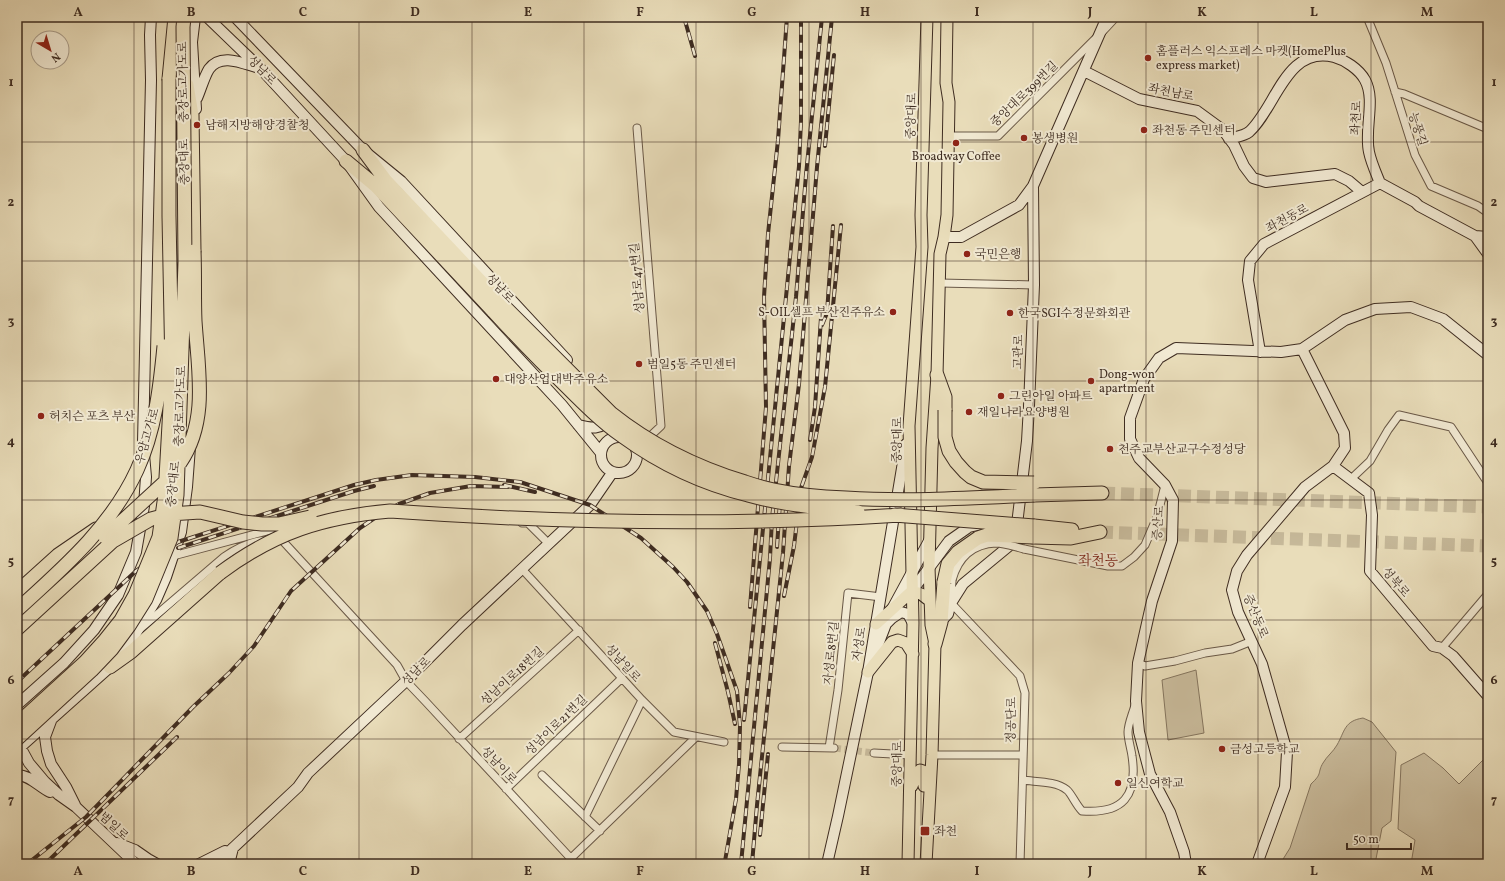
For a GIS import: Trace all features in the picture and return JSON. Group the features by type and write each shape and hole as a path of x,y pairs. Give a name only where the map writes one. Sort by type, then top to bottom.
{"highway":[{"name":"충장로고가도로","path":"166,17 165,53 169,79"},
{"name":"충장로고가도로","path":"17,724 84,662 105,640 121,620 135,595 159,537 166,495 172,371 169,216 169,79 175,17"},
{"name":"충장로고가도로","path":"18,744 92,670 129,626 146,599 170,538 176,495 185,262 184,17"},
{"path":"17,619 170,477 184,457 195,432 199,415 200,390 195,319 192,115 184,66"},
{"name":"성남로","path":"363,150 386,180 498,308"},
{"name":"성남로","path":"346,161 376,186 498,308"},
{"name":"우암고가로","path":"17,610 76,555 94,535 120,503 138,470 150,437 160,389 166,326 169,216"},
{"path":"498,308 611,413 628,426 657,445 716,473 773,490 811,496 881,500 938,500 1034,489"},
{"path":"498,308 531,352 606,424 623,437 659,459 689,474 742,494 786,503 828,509 901,515 1034,531"},
{"path":"937,375 945,397 945,437 949,451 956,462 968,475 983,482 1034,489 1097,493"},
{"path":"17,592 58,555 94,531 117,509 127,492 136,470 143,443"},
{"path":"17,629 113,541 151,519 170,514 200,512 243,522 279,524 356,507 376,504 402,504 462,509 522,519"},
{"path":"110,667 131,652 220,573 240,558 258,547 288,533 315,524 351,516 390,511 522,519 632,523 825,520 901,515"},
{"path":"935,644 948,581 948,564 958,552 978,538 987,535 1034,531 1100,532"}],"main road":[{"path":"17,705 64,663 94,630 118,595 136,552 144,506 146,477 143,443 152,80 150,35 151,17"},
{"name":"충장대로","path":"18,744 51,719 110,667 136,633 156,600 181,532 187,486 199,324 196,100 192,42 195,17"},
{"name":"성남로","path":"207,17 261,69 346,161 379,207 562,405 601,453"},
{"name":"성남로","path":"236,17 363,150 401,181 582,377 612,415 623,437"},
{"name":"중앙대로","path":"908,864 913,654 909,426 922,248 921,215 927,17"},
{"path":"926,864 932,755 935,644 931,625 929,567 932,448 937,375 940,254 947,215 949,102 946,83 947,17"},
{"name":"고관로","path":"951,603 963,584 1015,541 1027,441 1034,285 1033,186 1102,32 1107,17"},
{"name":"좌천로","path":"1229,138 1248,133 1256,124 1285,78 1300,62 1312,56 1326,55 1340,59 1352,66 1365,79 1370,94 1368,122 1369,151 1380,183"},
{"path":"196,100 210,68 218,61 229,60 261,69"},
{"name":"좌천남로","path":"1084,71 1139,99 1197,111 1223,130 1244,166 1253,178 1266,182 1335,174 1349,181 1362,192"},
{"path":"1380,183 1475,236 1488,237"},
{"name":"좌천동로","path":"1260,352 1248,280 1250,261 1264,244 1380,183"},
{"path":"944,237 961,237 1019,205 1033,186"},
{"path":"1475,236 1488,254"},
{"name":"증산로","path":"1186,864 1184,852 1170,812 1150,774 1139,732 1136,701 1138,663 1152,601 1172,540 1173,500 1165,485 1139,458 1130,439 1130,418 1144,379 1159,358 1176,348 1260,352 1281,352 1302,349 1345,320 1375,309 1412,307 1443,319 1488,355"},
{"name":"증산동로","path":"1257,864 1285,787 1287,752 1262,664 1238,612 1232,590 1238,570 1247,555 1305,487 1333,466 1345,448 1344,433 1302,349"},
{"path":"578,425 597,428 608,421 612,415"},
{"name":"자성로","path":"827,864 868,672 880,625 881,597 909,426"},
{"path":"623,437 633,444 636,449 637,461 634,467 624,473 612,473 603,465 601,453 602,447 611,439 623,437"},
{"name":"성북로","path":"1333,466 1369,493 1372,515 1370,571 1433,646 1442,648 1453,656 1488,696"},
{"name":"성남로","path":"216,864 298,787 308,773 406,681 462,625 590,505 612,473"},
{"path":"891,610 912,591 949,542 969,527 1019,516"},
{"path":"880,625 891,610 930,538"},
{"path":"912,591 921,594 930,601"},
{"path":"940,622 948,614 951,603"},
{"path":"880,625 901,612 908,614 913,622"},
{"path":"868,672 892,642 898,640 906,642 913,654"},
{"path":"51,719 45,737 47,751 51,764 76,806"},
{"path":"18,744 33,768 45,782 59,795 76,806"},
{"path":"910,793 918,771 923,771 924,811 927,826"},
{"path":"17,775 22,775 44,790 59,795"},
{"name":"범일로","path":"76,806 136,864"},
{"path":"112,841 135,850 157,864"},
{"path":"200,864 234,846"},
{"path":"229,864 234,846"}],"street":[{"name":"중앙대로399번길","path":"948,136 998,136 1116,17"},
{"name":"능풍길","path":"1367,17 1386,63 1415,154 1431,186 1478,206 1488,213"},
{"path":"1395,92 1404,94 1488,129"},
{"name":"성남로47번길","path":"636,449 661,426 637,128"},
{"path":"940,283 1034,285"},
{"path":"1351,479 1370,461 1388,430 1399,415 1451,427 1488,483"},
{"path":"951,603 948,581 964,556 980,545 998,543 1108,566 1122,566 1134,558 1144,545 1157,517 1165,485"},
{"path":"173,556 327,515 392,507 549,518 563,531"},
{"path":"136,633 224,557 238,547 250,542 280,538 329,523 364,515 404,515 528,523 549,544"},
{"name":"성남이로","path":"280,538 397,665 406,681 571,862"},
{"name":"성남일로","path":"522,569 642,700 674,732 724,742"},
{"name":"자성로8번길","path":"782,747 832,748 848,593 881,597"},
{"path":"1442,648 1488,594"},
{"name":"정공단로","path":"951,603 1020,676 1025,693 1020,864"},
{"name":"성남이로18번길","path":"459,739 579,630"},
{"path":"1138,663 1145,666 1175,661 1205,653 1232,649 1252,642"},
{"name":"성남이로21번길","path":"506,789 622,678"},
{"path":"585,817 642,700"},
{"path":"1023,780 1057,785 1067,790 1075,804 1082,811 1098,812 1123,802 1128,796 1133,784 1134,772 1128,730 1136,701"},
{"path":"571,862 600,831 696,737"},
{"path":"874,753 910,755"},
{"path":"932,755 1023,755"},
{"path":"542,775 600,831"}],"shaded area":[{"path":"1196,670 1204,733 1168,740 1162,680"},
{"path":"1363,718 1372,722 1396,752 1391,821 1382,828 1375,864 1280,864 1290,848 1311,784 1317,777 1321,766 1335,747 1346,727 1357,719"},
{"path":"1424,753 1443,768 1459,784 1488,755 1488,864 1411,864 1415,840 1398,829 1401,765"}],"tunnel":[{"path":"1102,493 1488,507"},
{"path":"1100,532 1488,546"},
{"path":"834,748 874,753"}],"railway":[{"path":"684,17 695,56"},
{"path":"750,607 766,407 764,297 787,17"},
{"path":"744,720 799,166 801,121 801,17"},
{"path":"741,864 770,558 772,519 796,297 806,175 822,17"},
{"path":"752,864 783,553 789,466 799,384 817,167 832,17"},
{"path":"825,146 834,55"},
{"path":"784,596 794,546 801,488 812,457 825,387 841,225"},
{"path":"822,325 827,313 833,226"},
{"path":"810,440 815,407 821,318"},
{"path":"17,682 136,571 178,542 354,485 376,480 412,475 475,477 520,482 590,505 641,538 687,582 707,611 717,634 737,691 740,726 736,799 725,861"},
{"path":"504,485 535,492"},
{"path":"178,548 354,491 374,486"},
{"path":"27,864 86,817 193,707 229,673 254,646 291,591 360,528 399,504 430,493 471,486 508,487"},
{"path":"777,547 780,502"},
{"path":"715,643 735,724"},
{"path":"45,864 177,737"},
{"path":"760,835 768,754"}],"place":[{"name":"홈플러스 익스프레스 마켓(HomePlus express market)","path":"1148,58"},
{"name":"남해지방해양경찰청","path":"197,125"},
{"name":"좌천동 주민센터","path":"1144,130"},
{"name":"봉생병원","path":"1024,138"},
{"name":"Broadway Coffee","path":"956,143"},
{"name":"국민은행","path":"967,254"},
{"name":"S-OIL셀프 부산진주유소","path":"893,312"},
{"name":"한국SGI수정문화회관","path":"1010,313"},
{"name":"범일5동 주민센터","path":"639,364"},
{"name":"대양산업대박주유소","path":"496,379"},
{"name":"Dong-won apartment","path":"1091,381"},
{"name":"그린아일 아파트","path":"1001,396"},
{"name":"재일나라요양병원","path":"969,412"},
{"name":"허치슨 포츠 부산","path":"41,416"},
{"name":"천주교부산교구수정성당","path":"1110,449"},
{"name":"금성고등학교","path":"1222,749"},
{"name":"일신여학교","path":"1118,783"},
{"name":"좌천","path":"925,831"}],"district":[{"name":"좌천동","path":"1098,560"}]}
